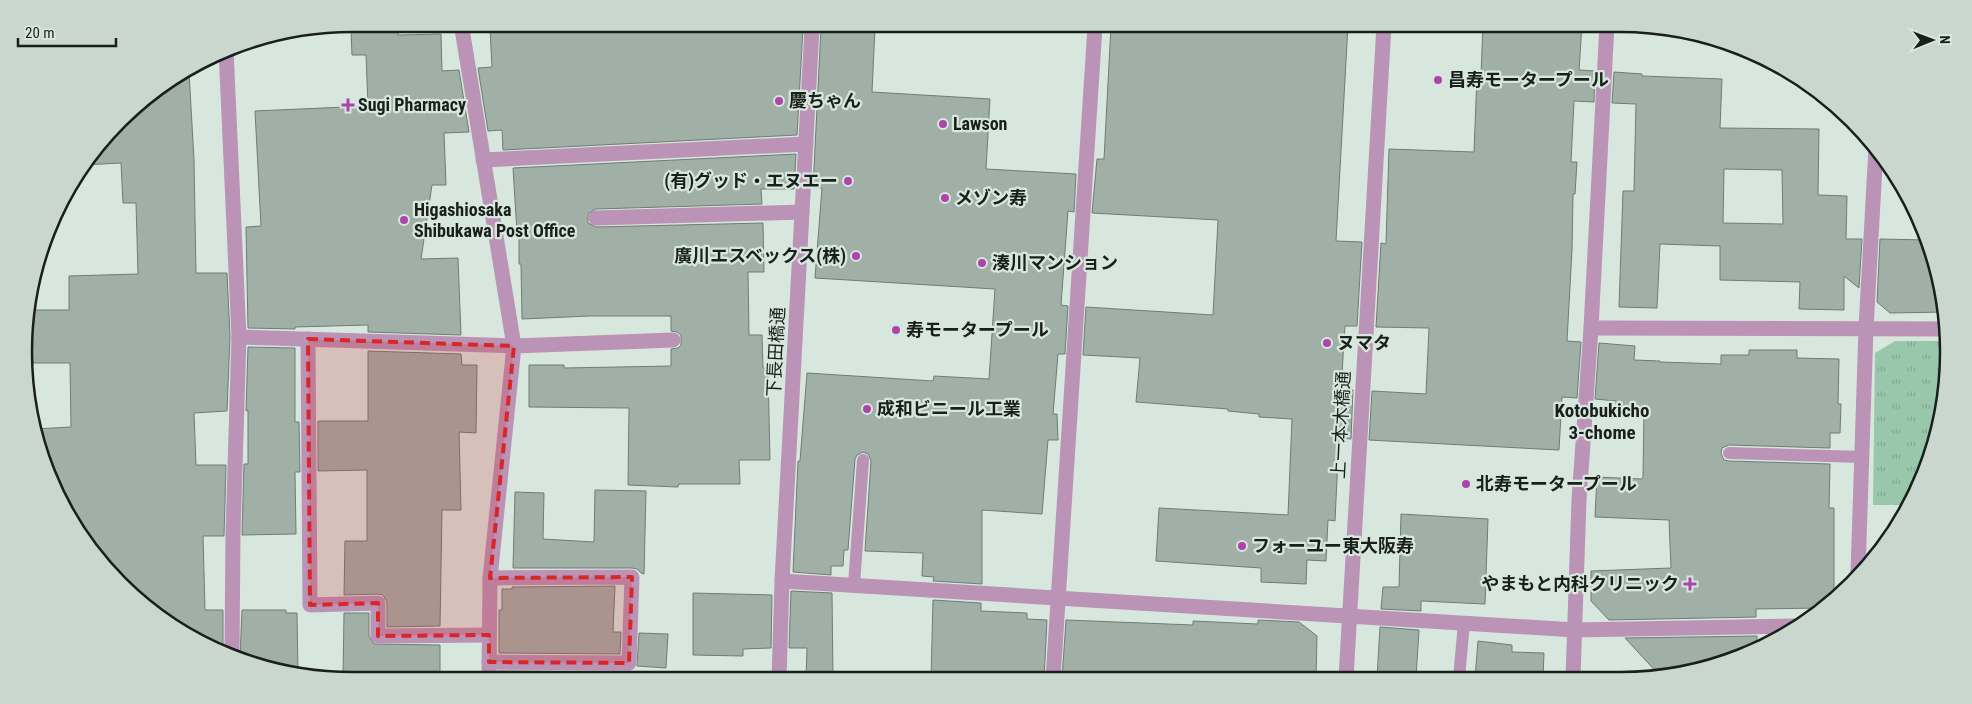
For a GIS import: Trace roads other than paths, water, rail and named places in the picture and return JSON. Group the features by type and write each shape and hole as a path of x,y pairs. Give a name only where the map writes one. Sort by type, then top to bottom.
{"street":[{"path":"462,32 514,346 490,578 489,672"},
{"name":"下長田橋通","path":"779,672 782,580 812,32"},
{"path":"1053,672 1095,32"},
{"name":"上一本木橋通","path":"1346,672 1384,32"},
{"path":"1573,672 1579,500 1591,328 1607,32"},
{"path":"226,59 239,337 233,533 232,648"},
{"path":"483,160 806,144"},
{"path":"1858,565 1866,328 1875,161"},
{"path":"596,218 802,212"},
{"path":"1591,328 1939,329"},
{"path":"239,337 514,346 673,340"},
{"path":"308,339 310,605 378,603 378,636 490,634"},
{"path":"489,662 629,663 632,577 490,578"},
{"path":"782,580 1575,630 1785,626"}],"lane":[{"path":"1729,453 1863,457"},
{"path":"854,585 863,460"},
{"path":"1460,672 1464,623"}],"place":[{"name":"昌寿モータープール","path":"1438,80"},
{"name":"慶ちゃん","path":"779,101"},
{"name":"Sugi Pharmacy","path":"348,105"},
{"name":"Lawson","path":"943,124"},
{"name":"(有)グッド・エヌエー","path":"848,181"},
{"name":"メゾン寿","path":"945,198"},
{"name":"Higashiosaka Shibukawa Post Office","path":"404,220"},
{"name":"廣川エスベックス(株)","path":"856,256"},
{"name":"湊川マンション","path":"982,263"},
{"name":"寿モータープール","path":"896,330"},
{"name":"ヌマタ","path":"1327,343"},
{"name":"成和ビニール工業","path":"867,409"},
{"name":"北寿モータープール","path":"1466,484"},
{"name":"フォーユー東大阪寿","path":"1242,546"},
{"name":"やまもと内科クリニック","path":"1690,584"}],"district":[{"name":"Kotobukicho 3-chome","path":"1602,421"}]}
